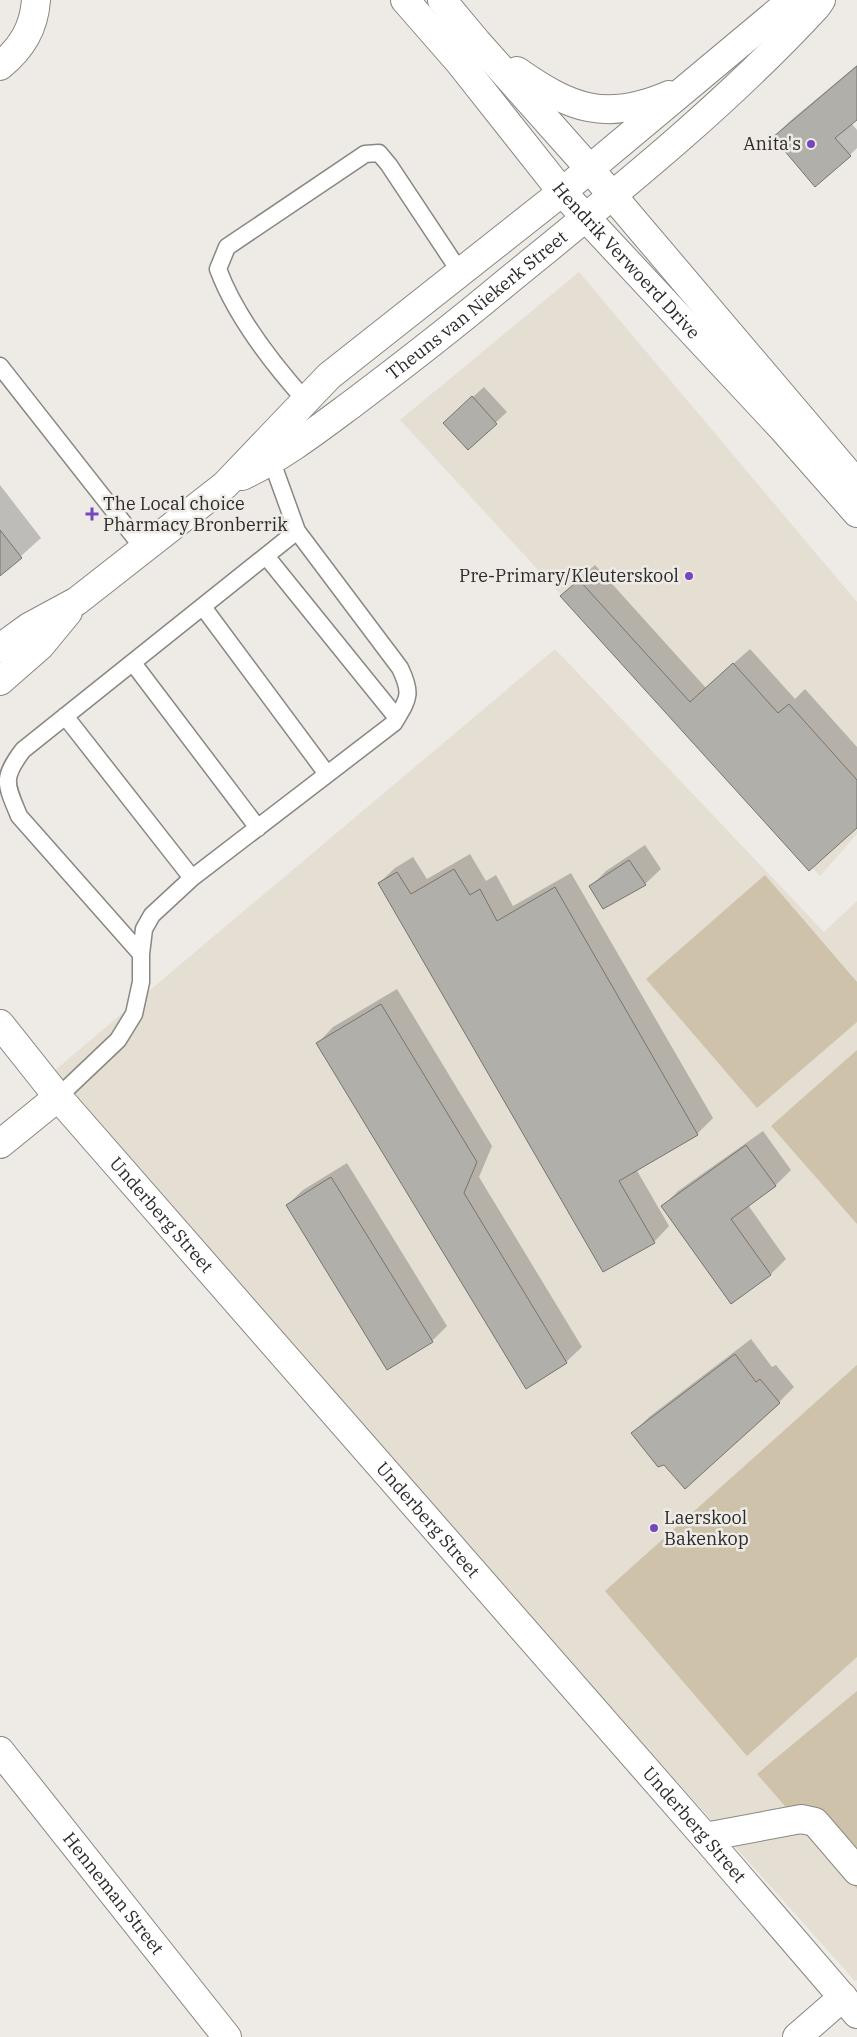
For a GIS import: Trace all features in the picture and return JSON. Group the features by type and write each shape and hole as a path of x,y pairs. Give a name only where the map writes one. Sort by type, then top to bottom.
{"street":[{"path":"0,66 11,57 27,36 34,16 36,0"},
{"name":"Hendrik Verwoerd Drive","path":"406,0 460,63 562,192 783,429 857,513"},
{"name":"Hendrik Verwoerd Drive","path":"442,0 589,168 857,484"},
{"name":"Theuns van Niekerk Street","path":"0,648 29,627 77,601 225,485 329,376 562,192 792,0"},
{"name":"Theuns van Niekerk Street","path":"225,485 272,462 428,347 585,218 710,111 768,58 821,0"},
{"path":"477,42 555,96 600,110 645,105 690,86"},
{"name":"Theuns van Niekerk Street","path":"0,681 40,646 77,601"},
{"name":"Underberg Street","path":"0,1024 58,1097 705,1837 850,2006"},
{"path":"0,1144 58,1097"},
{"name":"Henneman Street","path":"0,1751 227,2037"},
{"path":"705,1837 800,1819 815,1822 857,1872"},
{"path":"797,2037 850,2006"}],"lane":[{"path":"305,400 278,370 226,291 218,269 227,247 365,154 379,153 389,165 460,272"},
{"path":"0,366 143,548"},
{"path":"58,1097 118,1040 134,1014 141,982 141,954 144,929 152,915 192,878 394,724 407,702 408,685 400,668 297,532 272,462"},
{"path":"141,954 19,816 8,789 9,768 23,750 297,532"},
{"path":"266,556 397,718"},
{"path":"203,607 328,774"},
{"path":"133,662 258,828"},
{"path":"65,716 192,878"}],"shaded area":[{"name":"Pre-Primary/Kleuterskool","path":"579,272 857,602 857,834 820,876 400,420"},
{"name":"Laerskool Bakenkop","path":"555,649 824,932 857,901 857,1980 855,1981 48,1076"},
{"path":"765,875 857,982 857,1022 757,1108 646,979"},
{"path":"857,1050 857,1224 771,1126"},
{"path":"857,1365 857,1657 747,1756 605,1591"},
{"path":"857,1691 857,1889 757,1774"}],"building":[{"path":"857,66 857,120 835,138 851,156 815,187 773,137"},
{"path":"472,396 497,424 468,450 443,423"},
{"path":"0,530 22,558 0,576"},
{"path":"579,580 690,702 733,663 778,713 789,704 857,780 857,828 809,871 560,596"},
{"path":"629,860 646,885 603,909 589,886"},
{"path":"454,869 470,895 480,889 497,921 555,887 698,1135 619,1181 655,1243 603,1272 378,883 397,872 411,894"},
{"path":"381,1004 477,1162 464,1193 567,1363 526,1389 316,1043"},
{"path":"746,1145 776,1186 731,1219 771,1275 731,1304 661,1206"},
{"path":"331,1177 433,1342 387,1370 286,1205"},
{"path":"735,1354 756,1382 760,1379 780,1403 685,1489 664,1465 658,1467 631,1433"}],"place":[{"name":"Anita's","path":"811,144"},
{"name":"The Local choice Pharmacy Bronberrik","path":"92,514"},
{"name":"Pre-Primary/Kleuterskool","path":"689,576"},
{"name":"Laerskool Bakenkop","path":"654,1528"}]}
